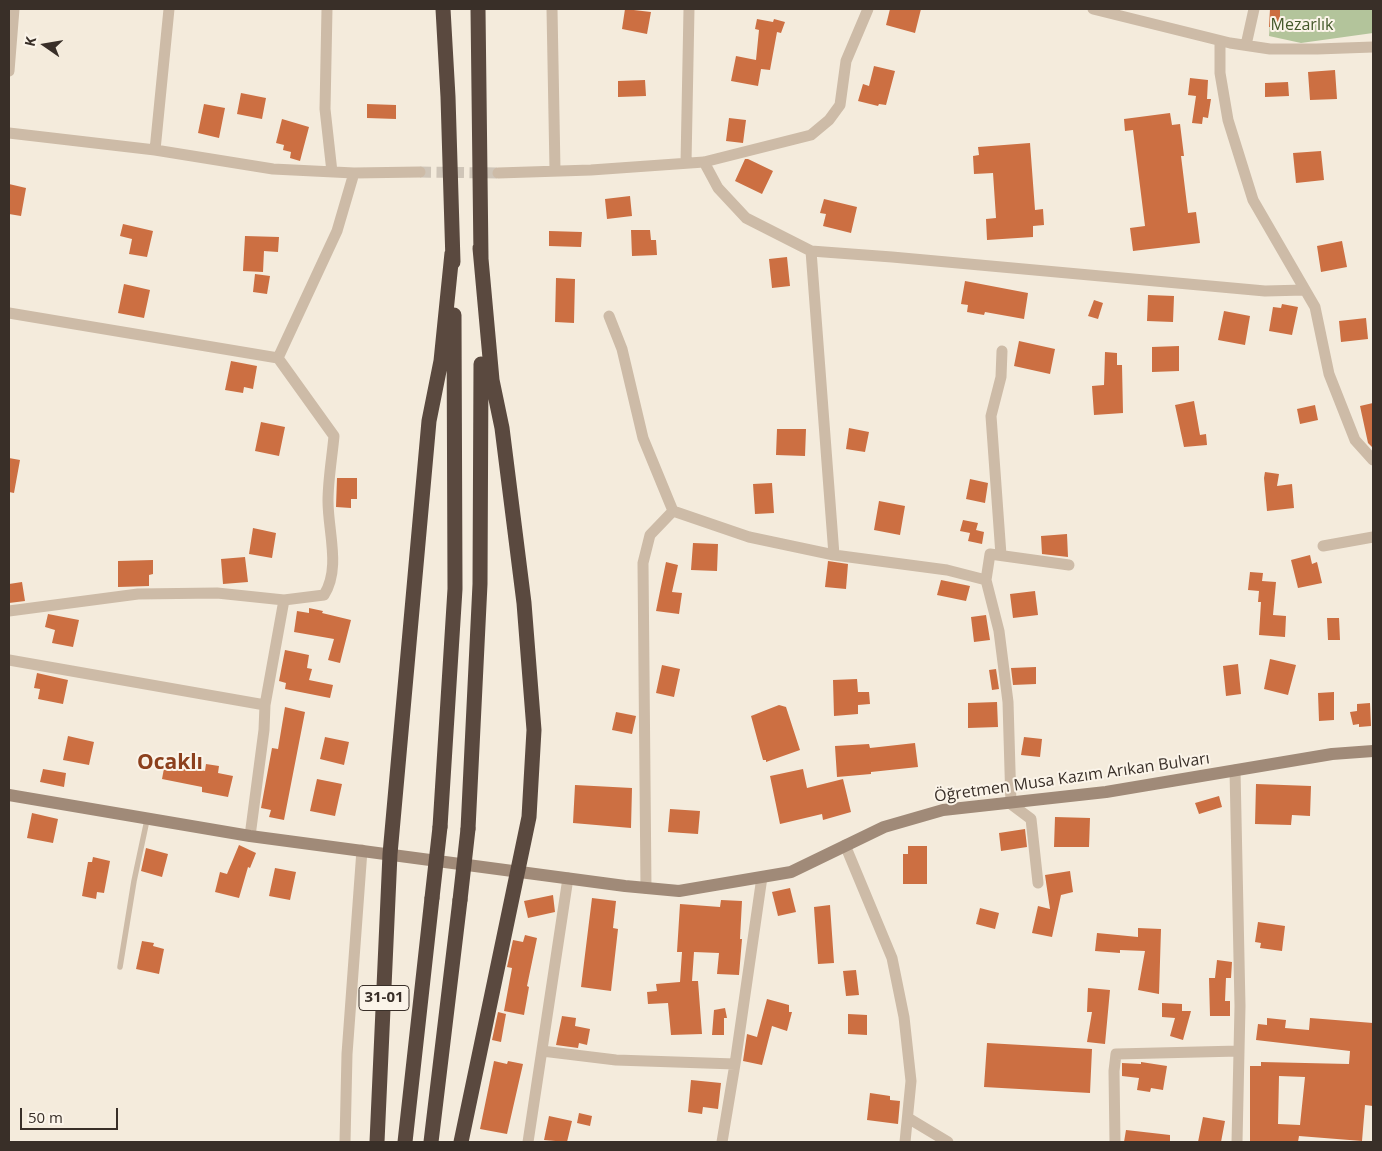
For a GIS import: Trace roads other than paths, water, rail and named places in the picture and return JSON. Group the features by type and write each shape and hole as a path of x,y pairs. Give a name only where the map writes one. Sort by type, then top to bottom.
{"highway":[{"path":"405,1142 440,827 456,589 452,253 448,97 443,9"},
{"path":"431,1142 468,829 480,584 482,386 478,9"},
{"path":"461,1142 529,818 534,730 524,603 502,428 492,380 480,248"},
{"path":"390,854 428,421 441,361 452,253"},
{"name":"31-01","path":"377,1142 390,854"}],"street":[{"path":"9,71 14,9"},
{"path":"155,150 170,9"},
{"path":"327,9 325,109 332,172"},
{"path":"552,9 555,170"},
{"path":"686,163 689,9"},
{"path":"498,173 591,170 704,162 812,135 829,120 840,105 846,61 868,9"},
{"path":"1093,9 1220,40 1270,49 1373,47"},
{"path":"1246,45 1254,9"},
{"path":"1220,40 1220,73 1228,120 1253,200 1315,307 1329,374 1356,440 1373,460"},
{"path":"9,133 155,150 273,169 354,173 420,172"},
{"path":"704,162 718,188 746,218 811,251 1266,291 1304,290"},
{"path":"278,358 337,231 354,173"},
{"path":"811,251 834,555"},
{"path":"9,314 278,358 334,436 328,501 332,550 331,584 324,595 284,600 217,593 138,594 9,611"},
{"path":"609,316 622,349 643,438 673,511 749,536 834,555 947,570 986,580"},
{"path":"1001,555 991,416 1000,377 1002,351"},
{"path":"646,888 643,563 650,535 673,511"},
{"path":"1323,546 1373,536"},
{"path":"1038,883 1031,819 1011,803 1008,702 999,631 986,580 990,554 1070,565"},
{"path":"250,836 264,730 265,705 284,600"},
{"path":"9,660 265,705"},
{"name":"Öğretmen Musa Kazım Arıkan Bulvarı","path":"9,795 147,820 250,836 679,891 791,872 884,827 943,810 1106,792 1332,754 1373,751"},
{"path":"1235,770 1240,1006 1237,1142"},
{"path":"845,846 892,958 904,1017 911,1081 905,1142"},
{"path":"345,1142 346,1054 362,850"},
{"path":"722,1142 762,877"},
{"path":"528,1142 568,878"},
{"path":"542,1052 616,1060 735,1064"},
{"path":"1115,1142 1114,1071 1116,1054 1239,1052"},
{"path":"908,1118 948,1142"}],"lane":[{"path":"120,967 134,881 147,820"}],"tunnel":[{"path":"420,172 498,173"}],"district":[{"name":"Ocaklı","path":"170,763"}],"park label":[{"name":"Mezarlık","path":"1302,25"}]}
